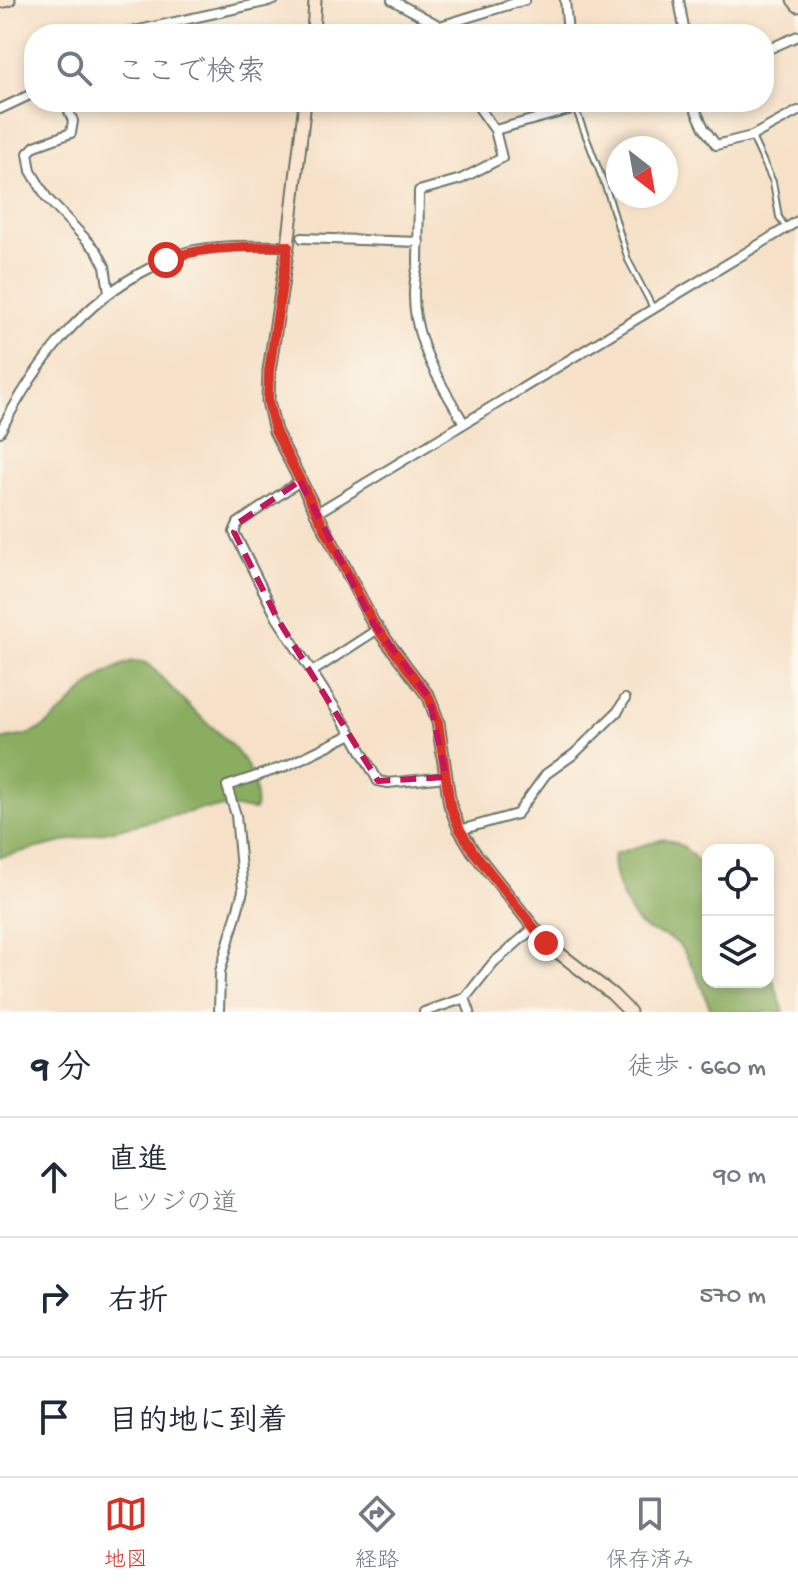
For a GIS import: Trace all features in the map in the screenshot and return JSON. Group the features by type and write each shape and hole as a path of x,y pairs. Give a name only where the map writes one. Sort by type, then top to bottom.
{"street":[{"path":"0,2 9,0"},
{"path":"166,24 274,0"},
{"path":"314,24 315,0"},
{"path":"392,0 432,24"},
{"path":"459,24 525,0"},
{"path":"565,0 567,24"},
{"path":"679,0 683,24"},
{"path":"793,0 798,6"},
{"path":"774,47 798,36"},
{"path":"0,109 24,98"},
{"path":"698,112 716,145 752,136 798,111"},
{"path":"69,112 73,121 71,133 35,146 28,153 31,171 47,198 97,251 105,266 109,292"},
{"path":"304,112 269,371 268,401 275,431 315,514 378,629 429,697 438,722 450,805 460,830 473,851 554,950 612,994 630,1012"},
{"path":"464,423 431,364 418,331 414,304 419,191 461,179 502,158 495,130 482,112"},
{"path":"495,130 553,112"},
{"path":"315,514 798,221"},
{"path":"302,238 419,242"},
{"path":"0,432 60,338 109,292 134,276 189,251 288,246"},
{"path":"300,481 238,523 234,532 277,618 352,734 378,781 388,783 446,777"},
{"path":"312,672 378,629"},
{"path":"460,830 517,814 546,774 574,754 618,711 625,699"},
{"path":"219,1012 220,972 243,891 236,815 227,786 286,766 352,734"},
{"path":"424,1012 465,998 493,963 534,928"},
{"path":"465,998 470,1012"}],"lane":[{"path":"578,112 628,260 653,308"},
{"path":"752,136 773,182 779,217 786,228"}],"highlighted area":[{"path":"300,481 373,623 429,697 446,777 378,781 277,618 234,532 238,523"}],"green space":[{"path":"133,661 150,665 236,750 252,777 256,793 255,810 226,807 202,809 0,857 0,740 27,735 42,728 93,682"},
{"path":"663,839 670,840 693,856 702,866 702,988 774,988 774,983 784,1012 712,1012 684,951 670,938 644,928 632,915 618,883 614,854"}],"route":[{"path":"166,260 189,251 288,246 269,371 268,401 275,431 373,623 429,697 438,722 450,805 459,828 473,851 546,943"}]}
